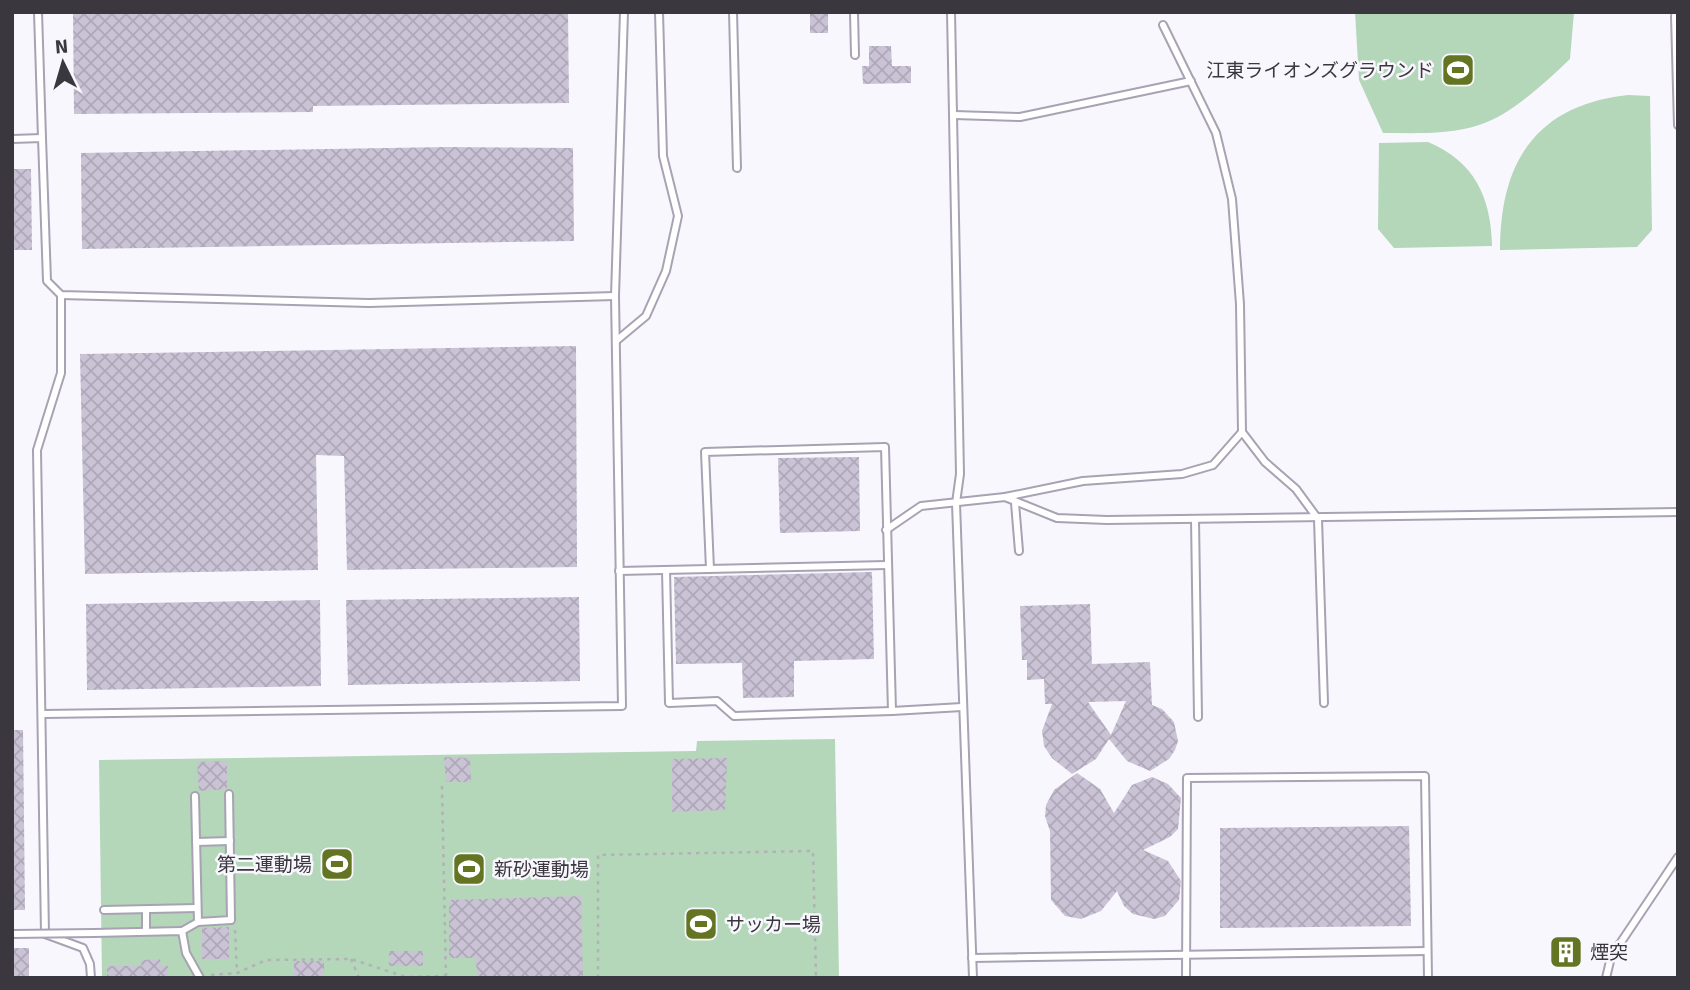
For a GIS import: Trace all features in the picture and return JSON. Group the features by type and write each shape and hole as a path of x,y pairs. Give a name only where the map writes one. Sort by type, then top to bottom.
{"lane":[{"path":"38,12 47,281 61,295 369,303 615,296"},
{"path":"43,714 622,706 615,296 624,12"},
{"path":"616,341 646,316 666,271 678,216 663,156 659,12"},
{"path":"733,12 737,168"},
{"path":"854,12 855,55"},
{"path":"951,12 960,474 956,503 972,978"},
{"path":"1675,16 1678,125"},
{"path":"1163,25 1216,133 1232,199 1240,304 1242,432 1265,462 1296,489 1318,519 1324,703"},
{"path":"954,115 1020,117 1191,81"},
{"path":"12,139 42,138"},
{"path":"61,295 61,373 37,450 45,934 83,948 90,964 91,978"},
{"path":"886,530 921,506 1005,497 1083,481 1192,471 1213,465 1242,432"},
{"path":"710,569 705,452 885,447 892,711"},
{"path":"1005,497 1057,518 1318,519 1678,512"},
{"path":"1015,503 1019,551"},
{"path":"1195,519 1198,717"},
{"path":"620,572 887,565"},
{"path":"666,570 669,703 716,701 734,716 962,707"},
{"path":"1186,978 1187,778 1425,776 1428,978"},
{"path":"12,934 182,931 198,922 231,920 229,794"},
{"path":"195,796 198,922"},
{"path":"196,842 230,841"},
{"path":"1606,978 1611,957 1678,857"},
{"path":"104,910 197,908"},
{"path":"146,910 146,931"},
{"path":"182,931 186,953 200,977"},
{"path":"972,958 1427,951"}],"path":[{"path":"200,977 237,973 266,960 351,959 406,977 446,977 442,786"},
{"path":"598,978 597,855 813,851 816,978"},
{"path":"231,920 235,928 237,973"},
{"path":"351,959 359,978"}],"green space":[{"name":"江東ライオンズグラウンド","path":"1355,12 1574,12 1570,59 1527,97 1503,114 1479,125 1444,132 1383,133 1359,80"},
{"path":"1628,95 1650,96 1652,230 1637,247 1500,250 1507,190 1516,165 1530,143 1547,125 1569,111 1596,101"},
{"path":"1428,142 1457,159 1477,183 1488,212 1492,246 1394,248 1378,229 1379,143"},
{"name":"新砂運動場","path":"835,739 839,978 102,978 99,760 696,751 697,741"}],"building":[{"path":"73,12 568,12 569,103 313,106 313,112 74,114"},
{"path":"810,14 828,14 828,33 810,33"},
{"path":"869,46 891,46 892,66 911,66 911,83 863,84 862,66 869,66"},
{"path":"446,147 573,148 574,241 82,249 81,153"},
{"path":"12,169 31,169 32,250 12,250"},
{"path":"576,346 577,567 347,570 344,456 316,455 318,570 85,574 80,354"},
{"path":"859,457 860,531 780,533 778,458"},
{"path":"872,572 874,659 794,661 794,697 743,698 742,663 676,664 674,577"},
{"path":"579,597 580,681 348,685 346,600"},
{"path":"320,600 321,686 87,690 86,604"},
{"path":"1090,604 1092,664 1150,662 1152,705 1162,709 1174,722 1178,741 1169,759 1150,771 1127,761 1109,739 1096,759 1072,774 1052,758 1044,746 1042,731 1052,704 1045,704 1044,679 1027,680 1027,660 1022,660 1020,606","holes":["1126,701 1111,735 1088,702"]},
{"path":"12,730 23,730 25,910 12,910"},
{"path":"444,757 470,758 471,782 446,782"},
{"path":"727,758 725,810 672,812 672,759"},
{"path":"227,761 227,789 199,791 197,762"},
{"path":"1077,773 1100,789 1114,813 1132,785 1152,777 1168,784 1181,798 1178,829 1170,837 1143,850 1168,861 1181,881 1179,900 1165,916 1154,919 1133,914 1124,906 1117,891 1101,911 1081,919 1065,916 1051,900 1050,831 1045,816 1046,805 1054,790"},
{"path":"1409,826 1411,926 1220,928 1220,828"},
{"path":"581,896 583,978 477,978 476,958 449,958 449,900"},
{"path":"229,927 229,959 202,959 202,928"},
{"name":"煙突","path":"1566,938 1575,942 1579,951 1575,960 1566,964 1557,960 1553,951 1557,942"},
{"path":"12,948 29,948 29,978 12,978"},
{"path":"389,951 423,951 423,966 389,966"},
{"path":"160,959 161,966 168,966 168,978 107,978 107,966 141,966 142,960"},
{"path":"294,961 324,961 324,977 294,977"}],"place":[{"name":"江東ライオンズグラウンド","path":"1458,70"},
{"name":"第二運動場","path":"337,864"},
{"name":"新砂運動場","path":"469,869"},
{"name":"サッカー場","path":"701,924"},
{"name":"煙突","path":"1566,952"}]}
